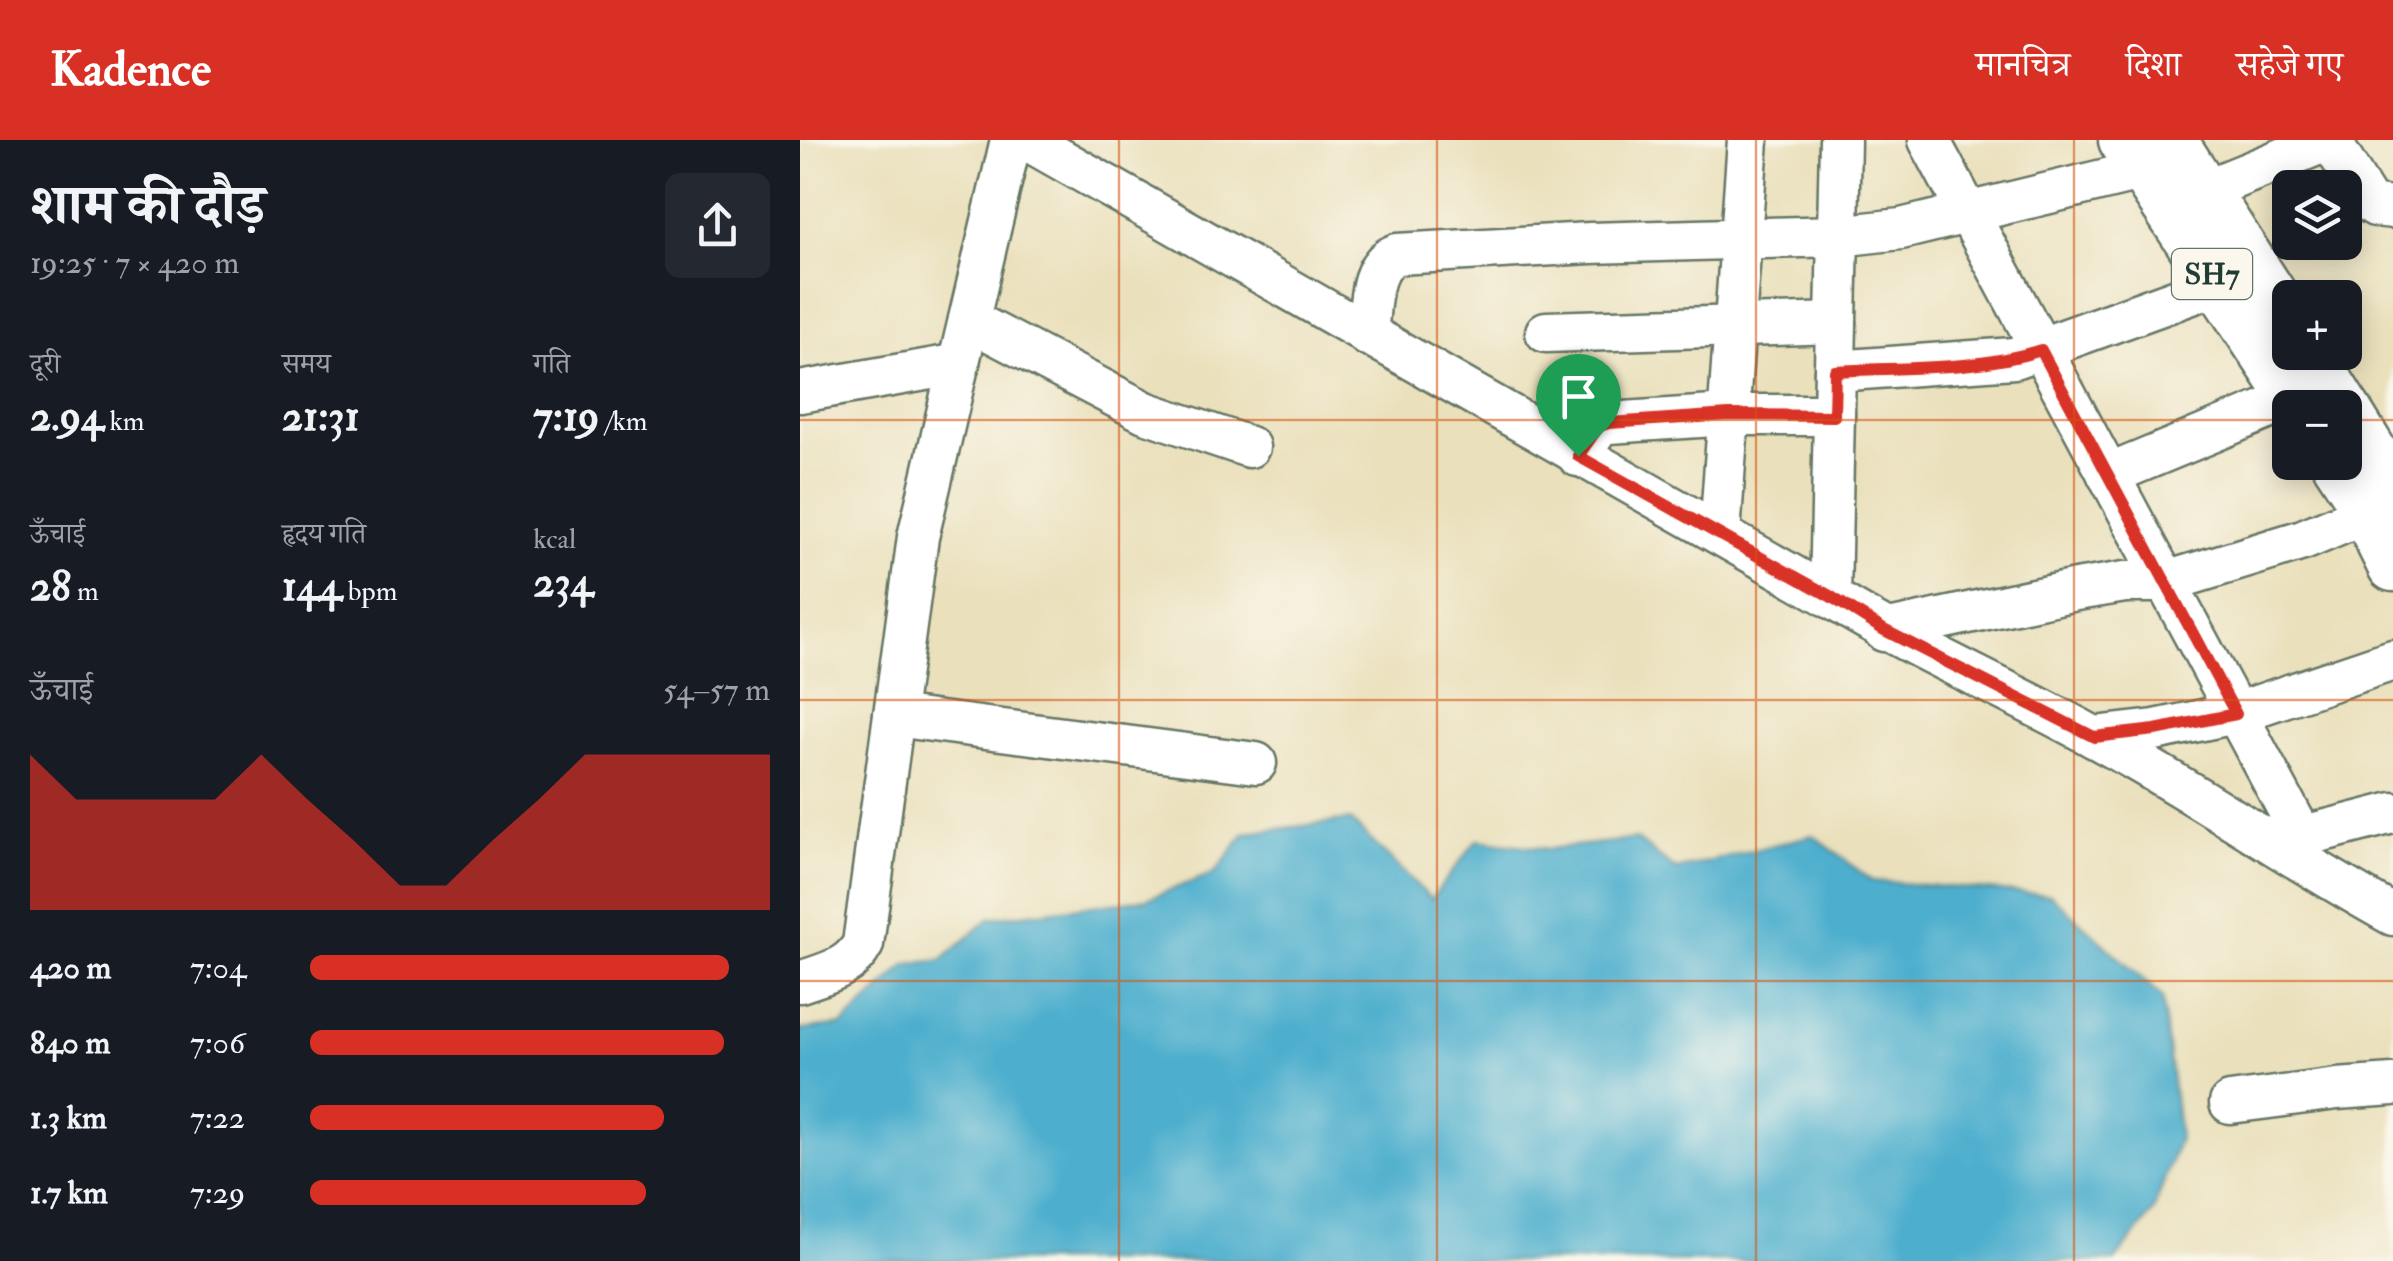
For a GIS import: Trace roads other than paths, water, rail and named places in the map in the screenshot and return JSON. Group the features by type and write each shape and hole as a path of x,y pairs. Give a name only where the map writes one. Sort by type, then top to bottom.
{"main road":[{"name":"SH7","path":"2165,167 2219,284 2301,386"},
{"name":"SH7","path":"2165,167 2272,301"},
{"name":"SH7","path":"2362,453 2380,500 2393,566"},
{"name":"SH7","path":"2357,480 2380,500"}],"street":[{"path":"800,982 843,967 856,958 864,944 918,537 1011,140"},
{"path":"1027,140 1884,630 2094,737 2393,916"},
{"path":"1720,534 1748,140"},
{"path":"1830,596 1840,140"},
{"path":"1929,140 2301,834"},
{"path":"1367,335 1375,274 1380,264 1397,254 1838,236 1900,228 2165,167 2330,140 2367,200 2375,206 2393,208"},
{"path":"1835,371 1976,364 2014,358 2219,284"},
{"path":"969,320 1145,412 1249,446"},
{"path":"1546,332 1836,322"},
{"path":"800,392 959,364"},
{"path":"2108,474 2301,386"},
{"path":"1578,456 1599,426 1609,423 1729,415 1834,416"},
{"path":"1884,630 2076,590 2125,582 2166,582 2303,540 2380,500"},
{"path":"2094,737 2236,714 2393,660"},
{"path":"894,716 1256,764"},
{"path":"2261,839 2301,834 2393,812"},
{"path":"2230,1103 2338,1088 2393,1085"}],"water":[{"path":"1350,820 1431,899 1477,840 1549,849 1636,839 1676,870 1813,835 1872,881 2051,895 2162,997 2179,1138 2153,1212 2115,1261 800,1261 800,1030 843,1025 907,964 942,960 990,918 1147,899 1215,873 1245,833"}]}
